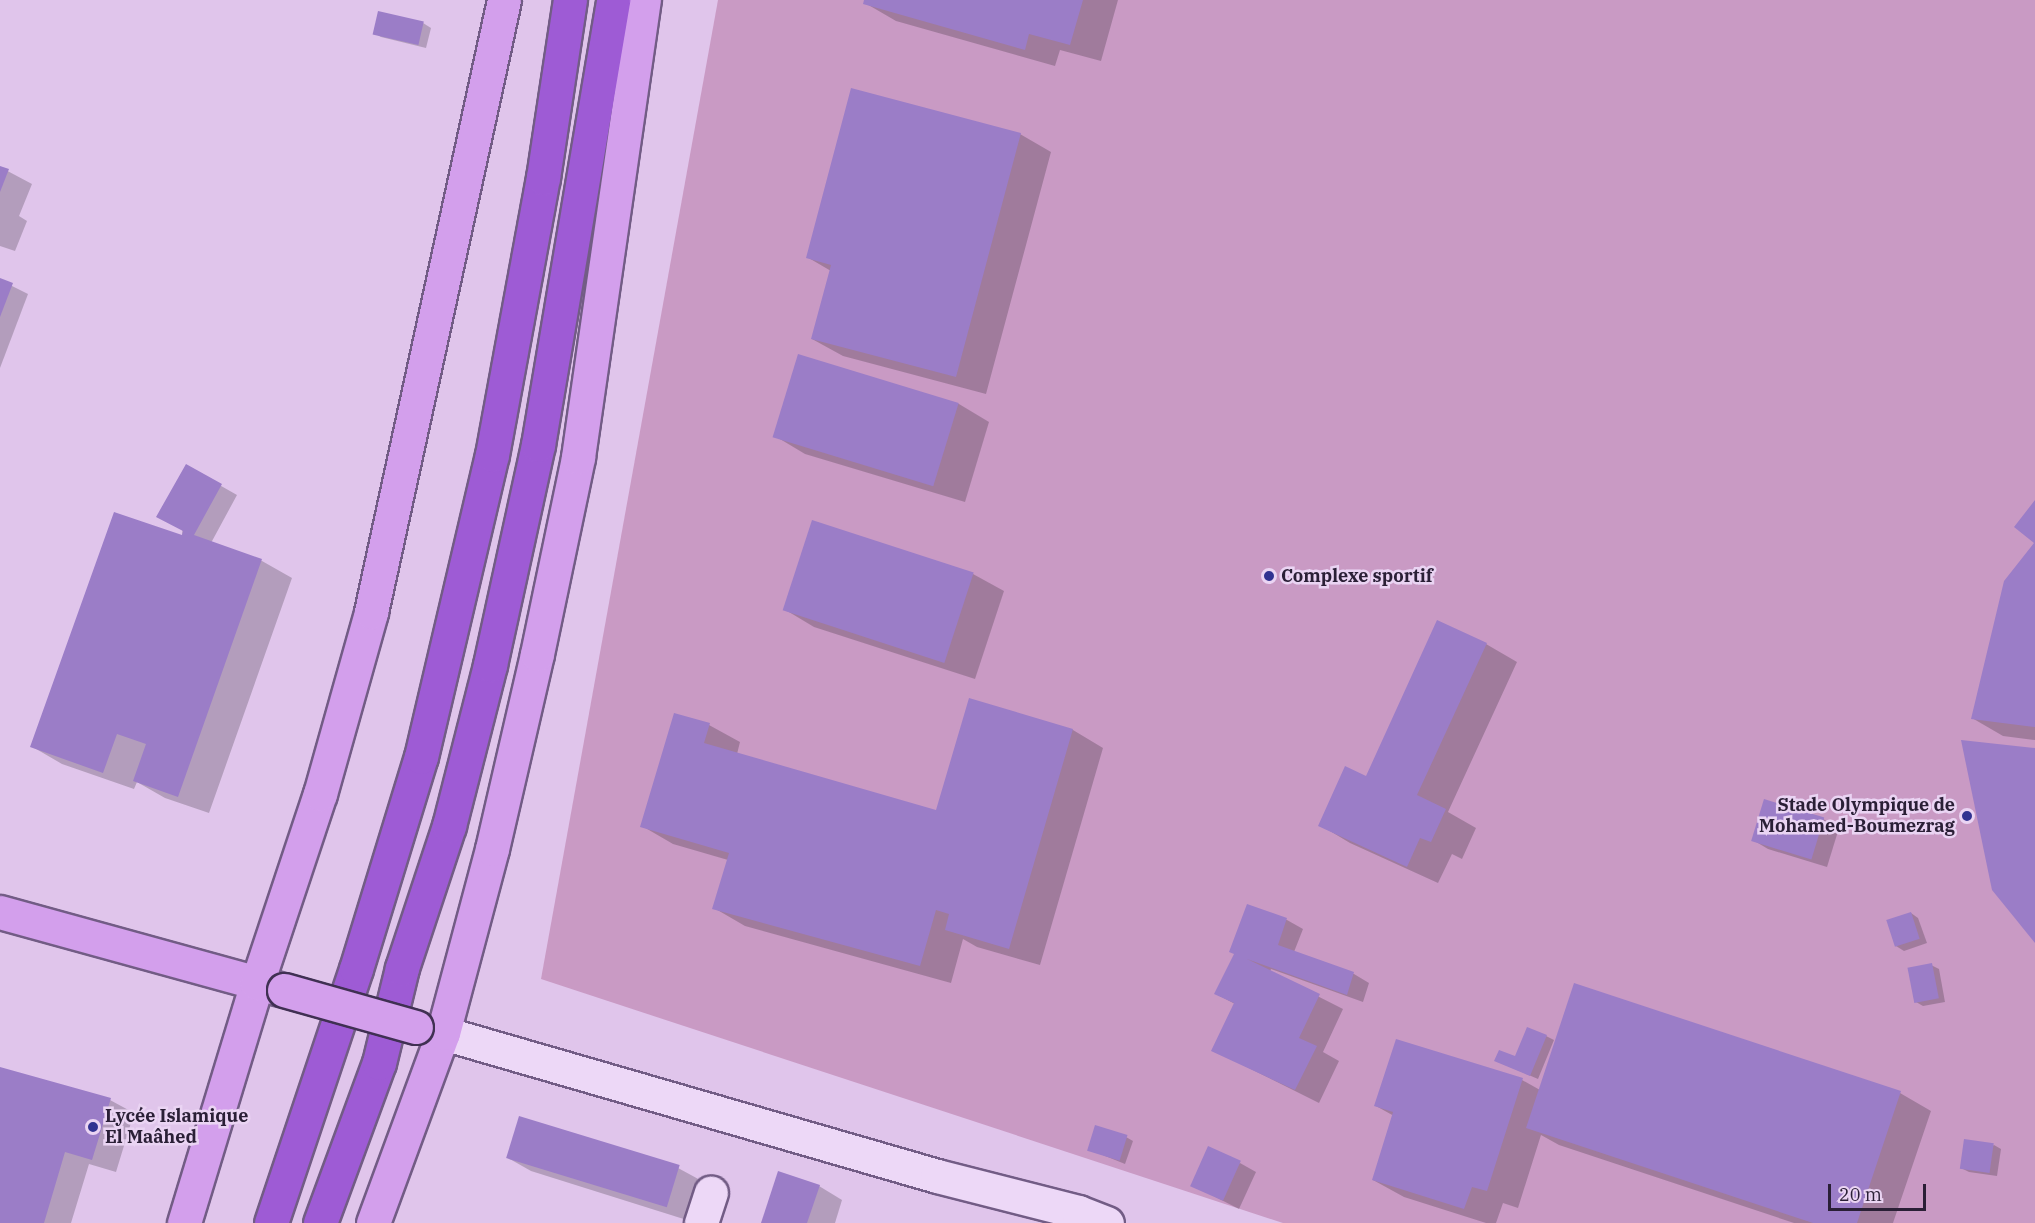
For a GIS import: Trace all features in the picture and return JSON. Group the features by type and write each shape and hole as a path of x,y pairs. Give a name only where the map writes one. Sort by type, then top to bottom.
{"highway":[{"path":"271,1223 356,969 421,757 492,455 543,178 570,0"},
{"path":"320,1223 379,1063 402,968 449,826 490,665 538,446 613,0"}],"main road":[{"path":"184,1223 271,987 320,794 371,612 504,0"},
{"path":"373,1223 430,1030 492,849 537,654 578,457 644,0"},
{"path":"0,912 430,1030"}],"street":[{"path":"430,1030 1087,1219"}],"shaded area":[{"name":"Complexe sportif","path":"718,0 2035,0 2035,1223 1283,1223 541,979"}],"building":[{"path":"864,0 1083,0 1070,45 1029,34 1025,50 863,4"},
{"path":"378,11 424,22 418,45 373,34"},
{"path":"851,88 1021,133 956,377 811,339 831,265 806,258"},
{"path":"0,166 9,169 0,192"},
{"path":"0,278 13,283 0,317"},
{"path":"798,354 959,403 933,486 773,437"},
{"path":"186,464 222,484 194,535 262,559 178,797 133,781 146,744 117,734 103,773 30,747 114,512 182,535 183,531 156,517"},
{"path":"2035,500 2035,727 1971,719 2004,581 2034,543 2014,527"},
{"path":"812,520 974,573 944,663 783,610"},
{"path":"1437,620 1487,643 1417,795 1446,809 1431,842 1420,838 1407,867 1318,826 1345,766 1366,776"},
{"path":"969,698 1073,729 1009,949 945,930 949,914 936,910 920,966 712,909 729,853 640,827 674,713 710,723 704,743 936,810"},
{"path":"1961,740 2035,748 2035,943 1992,890"},
{"path":"1764,799 1824,817 1811,859 1751,841"},
{"path":"1247,904 1287,918 1278,945 1354,972 1347,995 1247,959 1320,994 1299,1038 1317,1046 1295,1090 1211,1051 1234,1003 1214,994 1234,954 1229,952"},
{"path":"1911,912 1920,939 1895,947 1886,920"},
{"path":"1932,963 1939,998 1914,1003 1907,968"},
{"path":"1574,983 1901,1091 1857,1223 1813,1223 1526,1128"},
{"path":"1527,1027 1547,1035 1530,1076 1494,1061 1499,1050 1515,1056"},
{"path":"1396,1039 1523,1078 1487,1191 1472,1187 1464,1209 1372,1180 1393,1112 1374,1106"},
{"path":"0,1067 111,1098 92,1160 65,1152 44,1223 0,1223"},
{"path":"519,1116 680,1165 667,1207 506,1158"},
{"path":"1095,1125 1128,1135 1120,1161 1087,1151"},
{"path":"1964,1139 1994,1143 1990,1173 1960,1169"},
{"path":"1208,1146 1241,1161 1223,1201 1190,1186"},
{"path":"778,1171 820,1185 807,1223 761,1223"}],"place":[{"name":"Complexe sportif","path":"1269,576"},
{"name":"Stade Olympique de Mohamed-Boumezrag","path":"1967,816"},
{"name":"Lycée Islamique El Maâhed","path":"93,1127"}]}
